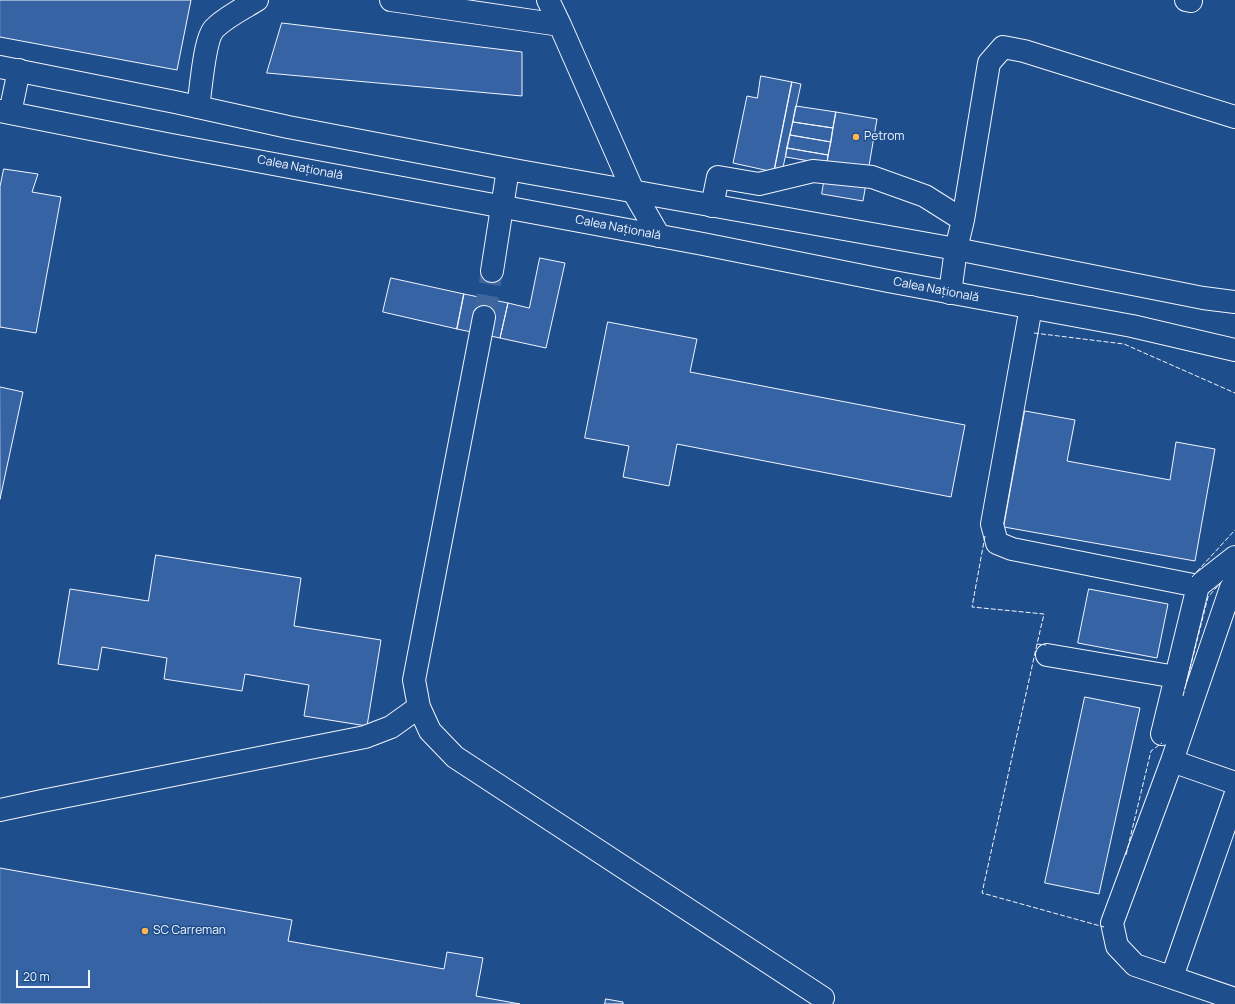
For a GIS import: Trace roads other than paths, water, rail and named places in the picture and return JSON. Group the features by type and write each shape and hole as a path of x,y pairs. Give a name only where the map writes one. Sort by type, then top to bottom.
{"main road":[{"path":"198,107 208,40 214,29 225,20 257,0"},
{"path":"391,0 560,24"},
{"path":"548,0 560,24 633,191 659,236"},
{"path":"1186,0 1191,0"},
{"path":"950,292 956,249 963,220 989,63 1003,47 1024,50 1235,117"},
{"path":"5,112 9,68 288,127 508,169 956,249 1203,298 1235,302"},
{"name":"Calea Națională","path":"5,112 1132,326 1235,350"},
{"path":"492,271 508,169"},
{"path":"712,206 718,177 759,184 813,171 872,177 925,196 963,220"},
{"path":"1031,307 992,524 997,544 1012,549 1198,586"},
{"path":"484,317 414,680 419,707 430,731 454,757 823,998"},
{"path":"1162,734 1198,586 1235,557"},
{"path":"1235,576 1172,761 1112,923 1117,946 1135,965 1235,999"},
{"path":"1047,655 1176,677"},
{"path":"0,810 42,800 365,737 391,727 419,707"},
{"path":"1172,761 1235,783"},
{"path":"1172,977 1235,796"}],"tunnel":[{"path":"484,317 492,271"}],"place":[{"name":"Petrom","path":"856,137"},
{"name":"SC Carreman","path":"145,931"}]}
